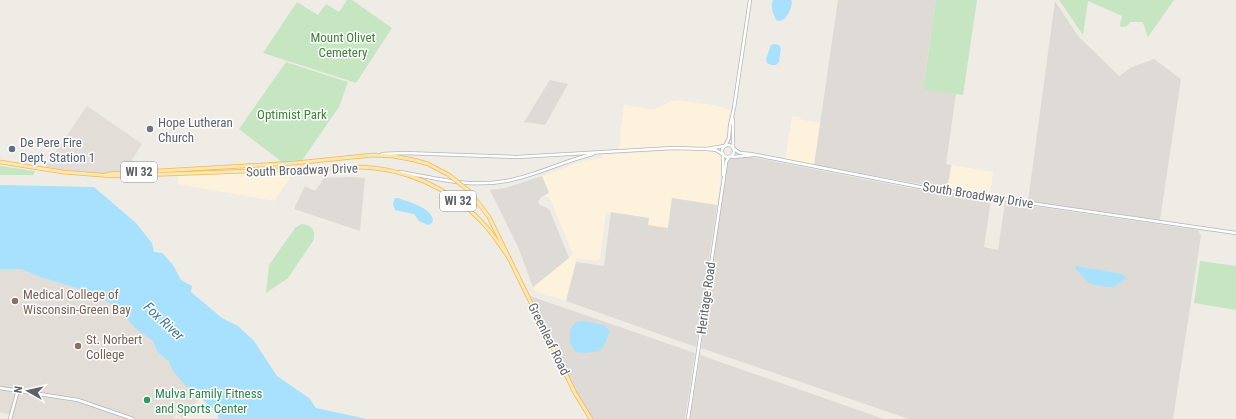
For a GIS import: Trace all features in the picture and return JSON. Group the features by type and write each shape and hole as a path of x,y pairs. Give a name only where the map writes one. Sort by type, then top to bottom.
{"main road":[{"path":"733,116 730,125 729,140 722,149 722,154 725,157 730,157 734,153 733,116 750,0"},
{"path":"724,146 729,145 733,148"},
{"name":"South Broadway Drive","path":"707,149 724,146"},
{"name":"South Broadway Drive","path":"373,156 404,153 516,157 599,153 659,148 707,149 718,151 722,154"},
{"name":"South Broadway Drive","path":"733,148 740,153 920,187 1236,233"},
{"name":"South Broadway Drive","path":"0,162 63,172 113,176 357,168 387,170 461,182 490,183 514,180 574,158 599,153"},
{"name":"Heritage Road","path":"722,154 724,177"},
{"name":"South Broadway Drive","path":"730,157 755,155"},
{"name":"WI 32","path":"103,175 123,172 295,163 373,156 393,156 414,160 428,164 449,175 469,191 489,217 509,258"},
{"name":"Heritage Road","path":"688,419 726,162 730,157"},
{"name":"WI 32","path":"387,170 422,181 447,193 473,213 488,229 509,258"},
{"name":"Greenleaf Road","path":"509,258 575,393 591,419"},
{"path":"0,388 78,400 133,419"},
{"path":"10,419 18,390"}],"shaded area":[{"path":"838,0 936,0 923,88 956,94 946,164 951,165 947,189 814,165"},
{"path":"1055,1 1078,36 1119,76 1132,67 1154,59 1181,79 1160,220 1028,201"},
{"path":"550,80 568,84 545,125 524,122"},
{"path":"678,100 713,105 730,110 728,137 725,143 707,149 687,148 617,151 621,142 620,136 624,105 653,109 671,101"},
{"path":"87,106 142,144 132,160 150,171 103,175 44,169"},
{"path":"792,116 799,117 802,120 822,123 816,167 785,161"},
{"path":"679,150 715,151 721,154 722,167 717,205 672,198 668,228 648,225 649,218 606,212 600,259 597,261 577,258 566,301 535,291 533,287 573,254 550,199 544,195 549,193 542,176 582,161 603,158 603,155"},
{"path":"735,157 752,157 910,188 991,200 984,247 998,250 1005,202 1198,230 1201,236 1173,419 909,419 701,348 727,164 730,159"},
{"path":"952,165 993,172 991,188 988,194 948,189"},
{"path":"296,170 274,201 178,184 178,175"},
{"path":"542,176 549,193 541,197 538,202 550,211 569,258 533,287 518,247 490,190 505,188"},
{"path":"324,178 365,178 360,231 294,209 305,186 315,191"},
{"path":"672,198 717,205 696,347 566,301 576,262 604,266 611,212 649,218 648,225 668,228"},
{"name":"St. Norbert College","path":"0,269 21,269 40,277 95,294 118,309 137,330 153,341 157,351 164,359 169,361 178,377 200,397 184,419 176,414 173,419 12,419 13,415 0,412"},
{"path":"527,295 695,353 685,419 591,419 584,409"},
{"path":"700,355 778,382 884,419 690,419"}],"green space":[{"name":"Mount Olivet Cemetery","path":"347,0 352,0 392,28 356,83 263,53 297,2 318,15 326,4 339,12"},
{"path":"936,0 977,0 963,95 923,89"},
{"path":"1059,0 1174,0 1148,37 1142,22 1131,22 1127,26 1121,27 1122,16 1088,1 1083,35"},
{"name":"Optimist Park","path":"286,62 348,82 339,107 301,162 283,163 239,129"},
{"path":"0,166 35,172 33,175 0,175"},
{"path":"301,224 308,225 314,231 313,241 288,278 266,293 269,265 295,228"},
{"path":"1200,261 1236,266 1236,310 1194,303"}],"water":[{"path":"773,0 791,0 792,2 788,15 783,20 777,21 773,13"},
{"path":"771,45 779,45 781,48 779,62 776,65 771,65 767,63 766,59"},
{"name":"Fox River","path":"0,185 94,187 136,223 152,243 154,252 162,253 173,265 181,280 192,286 191,292 222,318 238,326 254,341 277,376 309,398 316,408 367,419 219,419 216,411 176,375 169,361 157,351 153,341 137,330 118,309 92,293 40,277 21,269 0,269"},
{"path":"395,198 423,208 431,215 433,219 432,223 428,225 419,221 414,214 395,210 393,204"},
{"path":"1077,266 1122,274 1127,278 1113,287 1090,284 1075,268"},
{"path":"584,321 599,324 606,327 610,332 604,346 598,351 582,353 575,352 570,342 570,330 576,322"}],"place":[{"name":"Hope Lutheran Church","path":"150,129"},
{"name":"De Pere Fire Dept, Station 1","path":"12,149"},
{"name":"Medical College of Wisconsin-Green Bay","path":"15,301"},
{"name":"St. Norbert College","path":"78,346"},
{"name":"Mulva Family Fitness and Sports Center","path":"147,400"}]}
